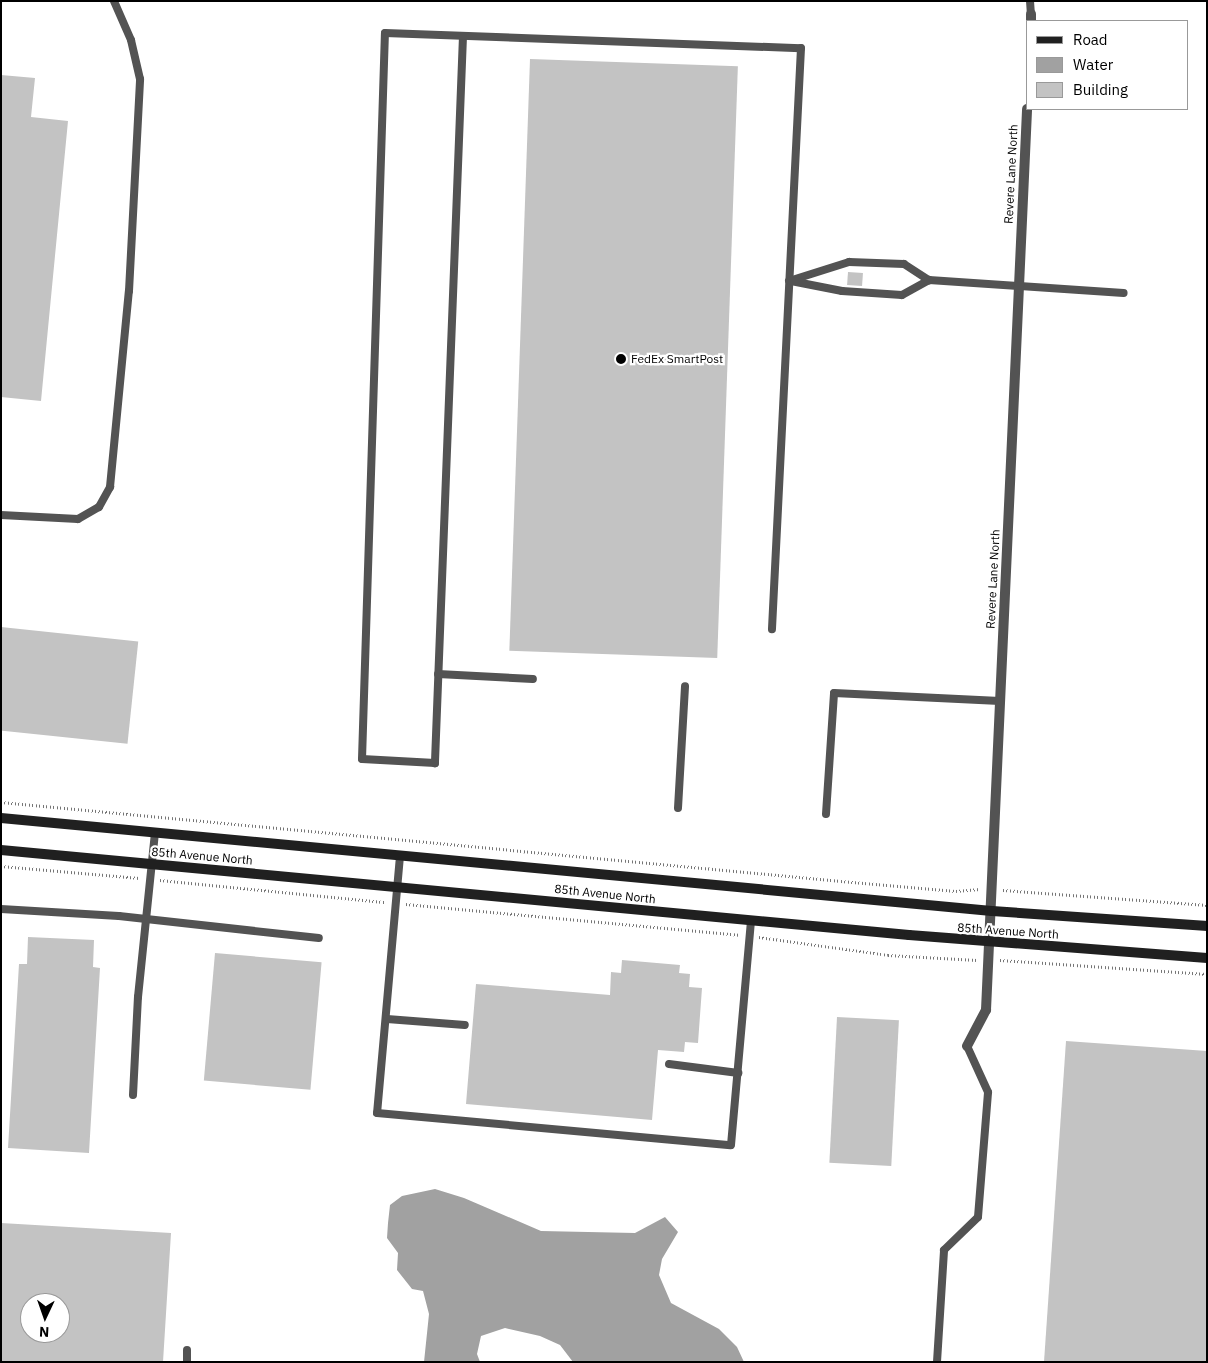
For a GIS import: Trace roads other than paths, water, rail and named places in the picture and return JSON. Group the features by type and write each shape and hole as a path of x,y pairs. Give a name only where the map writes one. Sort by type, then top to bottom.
{"main road":[{"name":"85th Avenue North","path":"1,818 992,911 1207,926"},
{"name":"85th Avenue North","path":"1,850 751,921 990,942 1207,958"}],"street":[{"name":"Revere Lane North","path":"967,1046 986,1010 1027,110"}],"lane":[{"path":"1,515 78,519 99,507 110,487 129,292 135,144 140,99 137,60 114,1"},
{"path":"1030,1 1031,17"},
{"path":"463,36 435,762 362,759 385,33 801,48 772,629"},
{"path":"789,281 849,262 904,264 929,280 1124,293"},
{"path":"789,281 842,291 902,294 929,280"},
{"path":"438,674 533,679"},
{"path":"678,808 685,686"},
{"path":"826,814 834,693 1000,701"},
{"path":"133,1095 156,833"},
{"path":"400,856 387,1019 377,1113 730,1145 751,921"},
{"path":"1,909 147,919 320,938"},
{"path":"387,1019 464,1025"},
{"path":"937,1362 944,1250 978,1217 988,1092 967,1046"},
{"path":"670,1064 738,1073"},
{"path":"187,1362 188,1350"}],"water":[{"path":"435,1189 464,1198 541,1231 635,1233 665,1217 678,1232 662,1259 659,1275 671,1303 719,1329 737,1347 744,1362 573,1362 560,1345 540,1336 505,1328 481,1336 477,1354 480,1362 424,1362 429,1314 423,1291 412,1289 397,1270 398,1253 387,1238 390,1205 402,1196"}],"place":[{"name":"FedEx SmartPost","path":"621,359"}]}
